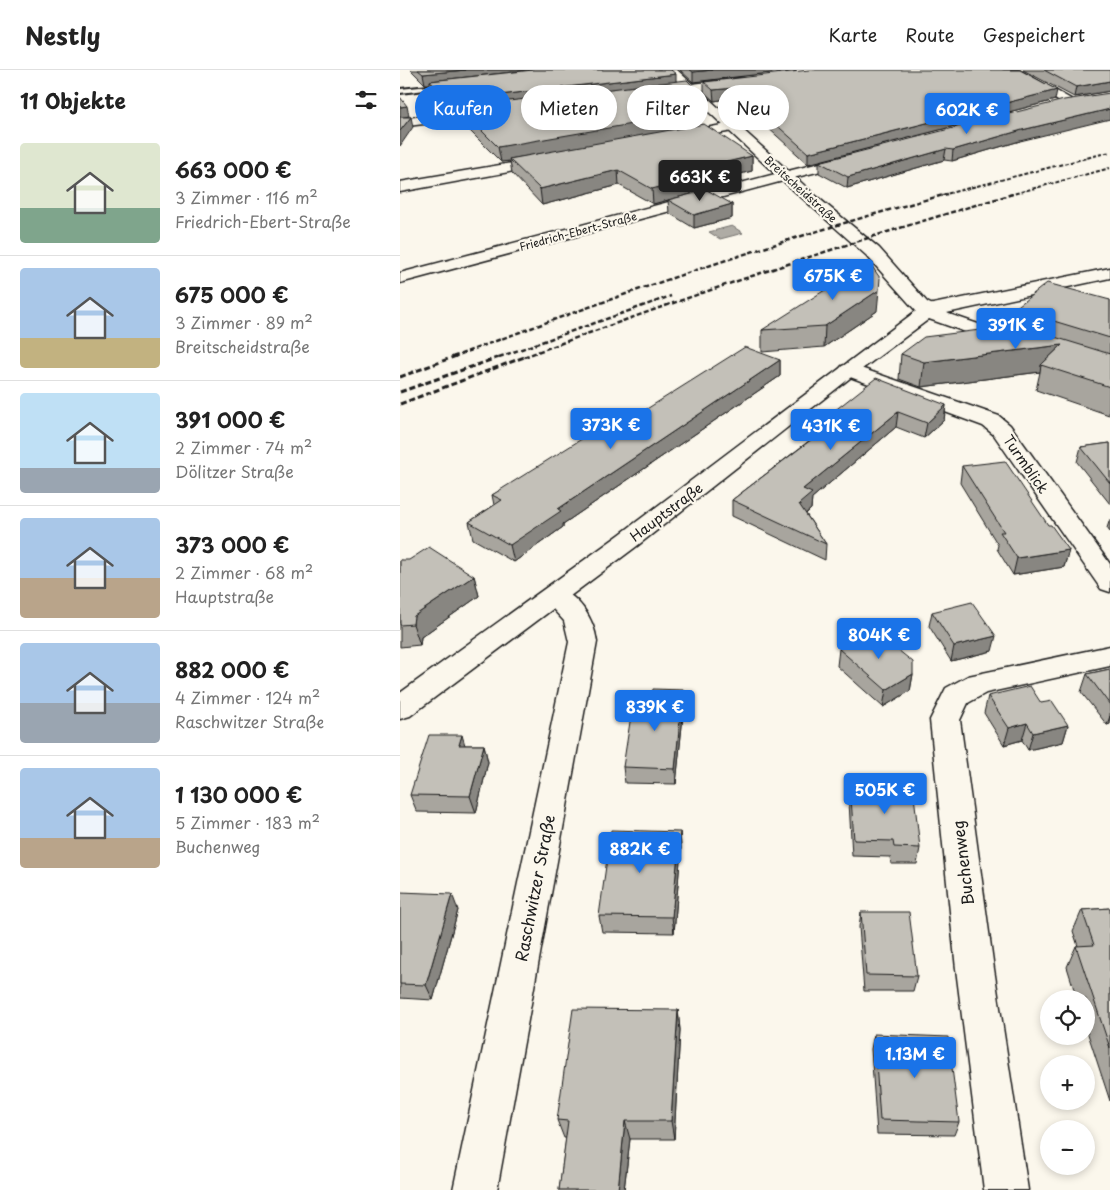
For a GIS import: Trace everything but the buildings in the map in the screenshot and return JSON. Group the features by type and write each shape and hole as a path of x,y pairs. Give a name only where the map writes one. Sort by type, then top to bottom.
{"street":[{"name":"Breitscheidstraße","path":"670,70 688,85"},
{"path":"1010,70 1077,102 1052,108"},
{"path":"708,86 755,80"},
{"name":"Breitscheidstraße","path":"708,104 718,113"},
{"path":"400,123 515,109"},
{"path":"668,139 718,130"},
{"name":"Breitscheidstraße","path":"736,130 785,176 877,256 916,301 928,311"},
{"name":"Friedrich-Ebert-Straße","path":"400,278 870,155"},
{"path":"400,187 556,159"},
{"path":"928,311 1110,273"},
{"path":"928,311 974,330 1026,347"},
{"name":"Hauptstraße","path":"400,708 554,596 886,340 928,311"},
{"path":"886,340 925,332 974,330"},
{"name":"Turmblick","path":"849,370 991,421 1002,430 1110,583"},
{"name":"Raschwitzer Straße","path":"475,1190 583,642 582,628 576,615 554,596"},
{"name":"Buchenweg","path":"1006,1190 975,969 944,720 956,696 978,684 1110,656"}],"lane":[{"path":"400,91 415,89"}],"shaded area":[{"path":"732,226 743,233 720,239 709,232"}],"railway":[{"path":"942,195 1110,152"},
{"path":"1009,195 1110,168"},
{"path":"453,357 575,312 760,249 947,194"},
{"path":"524,357 767,271 1013,194"},
{"path":"499,357 671,296"},
{"path":"400,377 456,356"},
{"path":"400,392 502,356"},
{"path":"400,404 527,356"}]}
